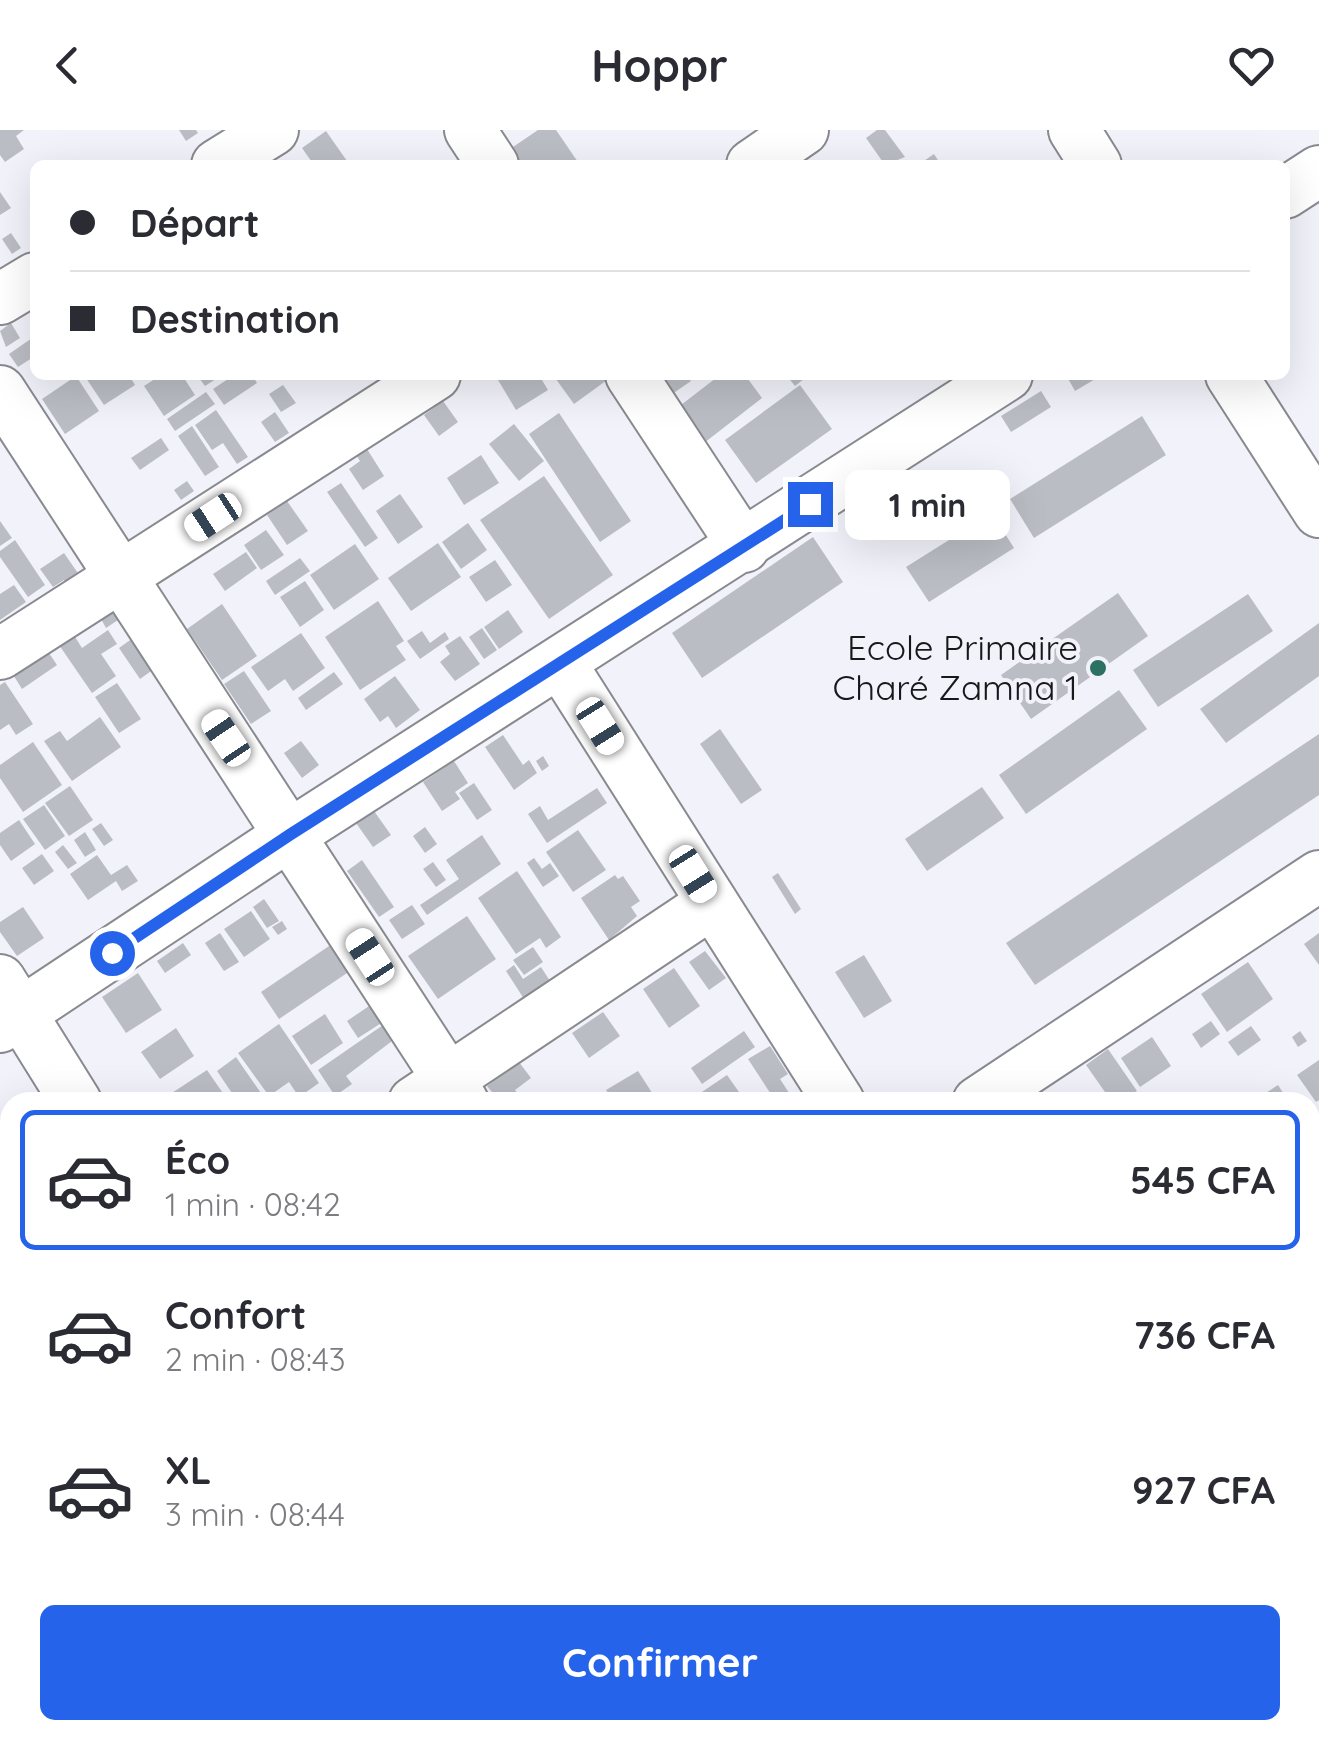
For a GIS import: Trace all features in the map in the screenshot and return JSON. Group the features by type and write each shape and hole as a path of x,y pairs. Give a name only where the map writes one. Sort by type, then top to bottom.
{"street":[{"path":"225,160 273,130"},
{"path":"470,130 490,160"},
{"path":"759,160 804,130"},
{"path":"1074,130 1093,160"},
{"path":"1290,190 1319,171"},
{"path":"0,300 30,281"},
{"path":"0,654 427,380"},
{"path":"634,380 744,547"},
{"path":"69,1092 7,1007 561,664 999,380"},
{"path":"1234,380 1319,512"},
{"path":"0,391 118,578 291,834 440,1092"},
{"path":"561,664 834,1092"},
{"path":"993,1092 1319,876"},
{"path":"446,1092 712,903"}],"building":[{"path":"0,130 24,130 16,136 24,149 5,162 0,155"},
{"path":"179,130 196,130 198,133 186,141"},
{"path":"538,130 556,130 577,160 518,160 510,149"},
{"path":"877,130 885,130 905,157 881,160 866,138"},
{"path":"326,131 346,160 310,160 302,148"},
{"path":"0,192 11,208 0,215"},
{"path":"11,233 21,248 12,254 2,239"},
{"path":"11,323 20,338 6,347 0,331"},
{"path":"30,339 30,359 18,367 9,354"},
{"path":"70,380 79,380 99,411 65,434 42,399"},
{"path":"87,380 132,380 135,385 104,405"},
{"path":"153,380 185,380 195,395 164,416 144,386"},
{"path":"226,380 257,383 224,405 213,389"},
{"path":"498,380 542,380 548,390 516,410"},
{"path":"557,380 607,380 574,404"},
{"path":"661,380 691,381 665,399 655,384"},
{"path":"713,380 749,380 762,398 704,443 677,408"},
{"path":"1069,380 1094,380 1075,391"},
{"path":"283,385 296,403 281,412 269,394"},
{"path":"800,385 832,429 756,483 725,440"},
{"path":"1041,391 1051,407 1011,432 1001,416"},
{"path":"206,392 215,404 175,431 167,419"},
{"path":"443,401 458,422 439,436 424,415"},
{"path":"216,410 248,457 237,464 223,443 212,450 195,425"},
{"path":"275,412 289,433 275,442 261,422"},
{"path":"559,413 631,521 600,542 529,434"},
{"path":"1142,416 1166,455 1034,538 1010,499"},
{"path":"514,424 544,461 519,481 489,444"},
{"path":"192,426 219,467 205,476 178,436"},
{"path":"161,438 169,450 140,470 131,458"},
{"path":"362,441 384,476 363,490 349,469 360,461 351,447"},
{"path":"481,455 499,483 464,505 447,478"},
{"path":"544,476 613,575 549,619 480,520"},
{"path":"187,481 194,491 181,500 174,490"},
{"path":"341,483 378,538 365,547 327,492"},
{"path":"400,494 423,527 398,544 376,511"},
{"path":"287,501 308,531 287,545 267,515"},
{"path":"992,513 1014,548 929,602 906,567"},
{"path":"0,521 12,538 0,546"},
{"path":"468,523 487,550 461,569 442,542"},
{"path":"266,530 284,555 261,570 244,545"},
{"path":"813,537 843,582 702,678 672,633"},
{"path":"15,540 45,585 28,597 0,557 0,551"},
{"path":"438,543 461,577 411,611 388,578"},
{"path":"355,544 379,579 334,610 310,575"},
{"path":"246,552 257,568 225,591 213,574"},
{"path":"64,553 82,579 69,588 64,580 53,587 40,569"},
{"path":"300,558 310,571 275,595 266,581"},
{"path":"495,560 512,585 486,602 469,577"},
{"path":"305,581 324,610 300,627 280,597"},
{"path":"14,585 26,602 0,620 0,594"},
{"path":"1118,593 1148,636 1031,719 1001,675"},
{"path":"1248,594 1273,631 1158,707 1133,670"},
{"path":"378,601 404,641 396,646 406,660 360,690 325,637"},
{"path":"222,604 257,656 222,680 187,629"},
{"path":"508,610 523,632 499,649 484,627"},
{"path":"113,611 118,620 106,628 101,619"},
{"path":"1319,623 1319,676 1226,743 1200,709"},
{"path":"482,628 497,650 484,659 469,637"},
{"path":"108,630 117,644 101,654 116,676 92,693 57,642 72,632 82,648"},
{"path":"422,631 430,643 445,632 449,639 420,659 407,641"},
{"path":"301,633 325,668 293,691 285,679 268,691 251,667"},
{"path":"460,636 480,664 455,681 440,662 450,654 445,646"},
{"path":"133,638 154,669 140,679 119,648"},
{"path":"47,650 57,665 22,689 12,673"},
{"path":"244,671 271,711 251,724 224,684"},
{"path":"334,672 343,684 306,710 298,698"},
{"path":"395,676 420,710 396,728 388,716 380,722 364,699"},
{"path":"5,682 33,724 16,735 9,724 0,730 0,685"},
{"path":"117,683 141,719 119,733 95,697"},
{"path":"1119,690 1147,729 1026,814 999,775"},
{"path":"100,717 121,747 72,781 44,741 60,731 67,741"},
{"path":"720,729 762,790 741,804 700,744"},
{"path":"1319,734 1319,795 1035,985 1006,943"},
{"path":"503,735 523,765 529,760 537,773 514,790 485,747"},
{"path":"301,741 319,765 302,778 284,753"},
{"path":"33,742 62,785 23,812 0,778 0,765"},
{"path":"543,756 549,766 542,771 536,761"},
{"path":"454,761 468,783 455,792 460,799 442,811 423,782"},
{"path":"474,783 492,810 477,820 459,793"},
{"path":"70,786 93,820 69,836 45,803"},
{"path":"982,787 1004,818 927,871 905,839"},
{"path":"597,788 607,803 547,843 528,814 540,806 548,820"},
{"path":"44,805 65,836 45,850 23,819"},
{"path":"374,811 391,835 373,847 356,823"},
{"path":"19,820 35,844 11,861 0,845 0,833"},
{"path":"101,823 113,840 104,846 92,829"},
{"path":"425,827 437,844 425,853 413,836"},
{"path":"578,830 606,870 573,892 546,852"},
{"path":"85,832 96,850 85,857 74,840"},
{"path":"482,835 501,864 427,915 420,905 459,879 446,860"},
{"path":"63,845 77,863 68,869 55,852"},
{"path":"42,854 54,871 34,885 22,868"},
{"path":"97,855 111,875 127,865 138,881 122,891 116,881 88,900 70,874"},
{"path":"534,858 542,869 550,863 559,876 543,887 527,863"},
{"path":"362,860 394,907 379,917 347,871"},
{"path":"433,862 446,880 436,887 423,869"},
{"path":"517,871 561,937 546,948 540,938 516,954 478,898"},
{"path":"778,873 801,909 795,914 772,877"},
{"path":"615,875 618,879 623,876 640,901 631,907 637,916 609,940 581,898"},
{"path":"264,899 279,921 267,928 253,907"},
{"path":"412,905 425,924 402,939 389,920"},
{"path":"23,907 44,938 17,956 0,932 0,922"},
{"path":"251,911 270,939 244,957 224,929"},
{"path":"467,916 496,959 438,999 408,956"},
{"path":"282,921 287,929 278,935 272,927"},
{"path":"220,933 239,962 224,971 205,943"},
{"path":"1319,933 1319,965 1304,944"},
{"path":"183,943 191,955 165,973 157,961"},
{"path":"332,944 350,971 279,1019 261,992"},
{"path":"533,947 543,962 524,975 513,960"},
{"path":"705,951 726,978 709,990 689,962"},
{"path":"864,955 892,1001 864,1018 835,972"},
{"path":"1248,962 1273,999 1227,1032 1201,994"},
{"path":"514,965 523,979 541,967 550,981 524,999 506,971"},
{"path":"674,968 700,1006 669,1028 643,989"},
{"path":"138,973 162,1010 126,1033 102,997"},
{"path":"372,1004 383,1022 358,1038 347,1021"},
{"path":"603,1012 620,1036 589,1058 572,1033"},
{"path":"325,1014 343,1043 311,1065 292,1036"},
{"path":"1211,1021 1220,1034 1201,1048 1192,1034"},
{"path":"386,1023 396,1038 346,1076 352,1084 341,1092 332,1092 318,1070"},
{"path":"279,1024 319,1083 306,1092 296,1092 289,1082 275,1092 266,1092 238,1053"},
{"path":"1251,1026 1261,1040 1238,1056 1228,1042"},
{"path":"176,1028 194,1056 160,1079 141,1052"},
{"path":"744,1031 755,1047 702,1084 691,1068"},
{"path":"1300,1031 1307,1041 1298,1047 1292,1037"},
{"path":"1152,1037 1171,1066 1140,1087 1121,1058"},
{"path":"770,1046 788,1074 780,1079 788,1092 769,1092 748,1059"},
{"path":"1108,1049 1137,1091 1105,1092 1086,1065"},
{"path":"236,1057 260,1092 231,1092 217,1071"},
{"path":"1319,1060 1319,1092 1309,1092 1297,1075"},
{"path":"519,1062 531,1078 516,1092 492,1092 487,1086"},
{"path":"207,1070 222,1092 173,1092"},
{"path":"638,1071 652,1092 607,1092"},
{"path":"727,1075 739,1092 702,1092"}],"place":[{"name":"Ecole Primaire Charé Zamna 1","path":"1098,668"}],"route":[{"path":"112,953 291,834 810,504"}]}
